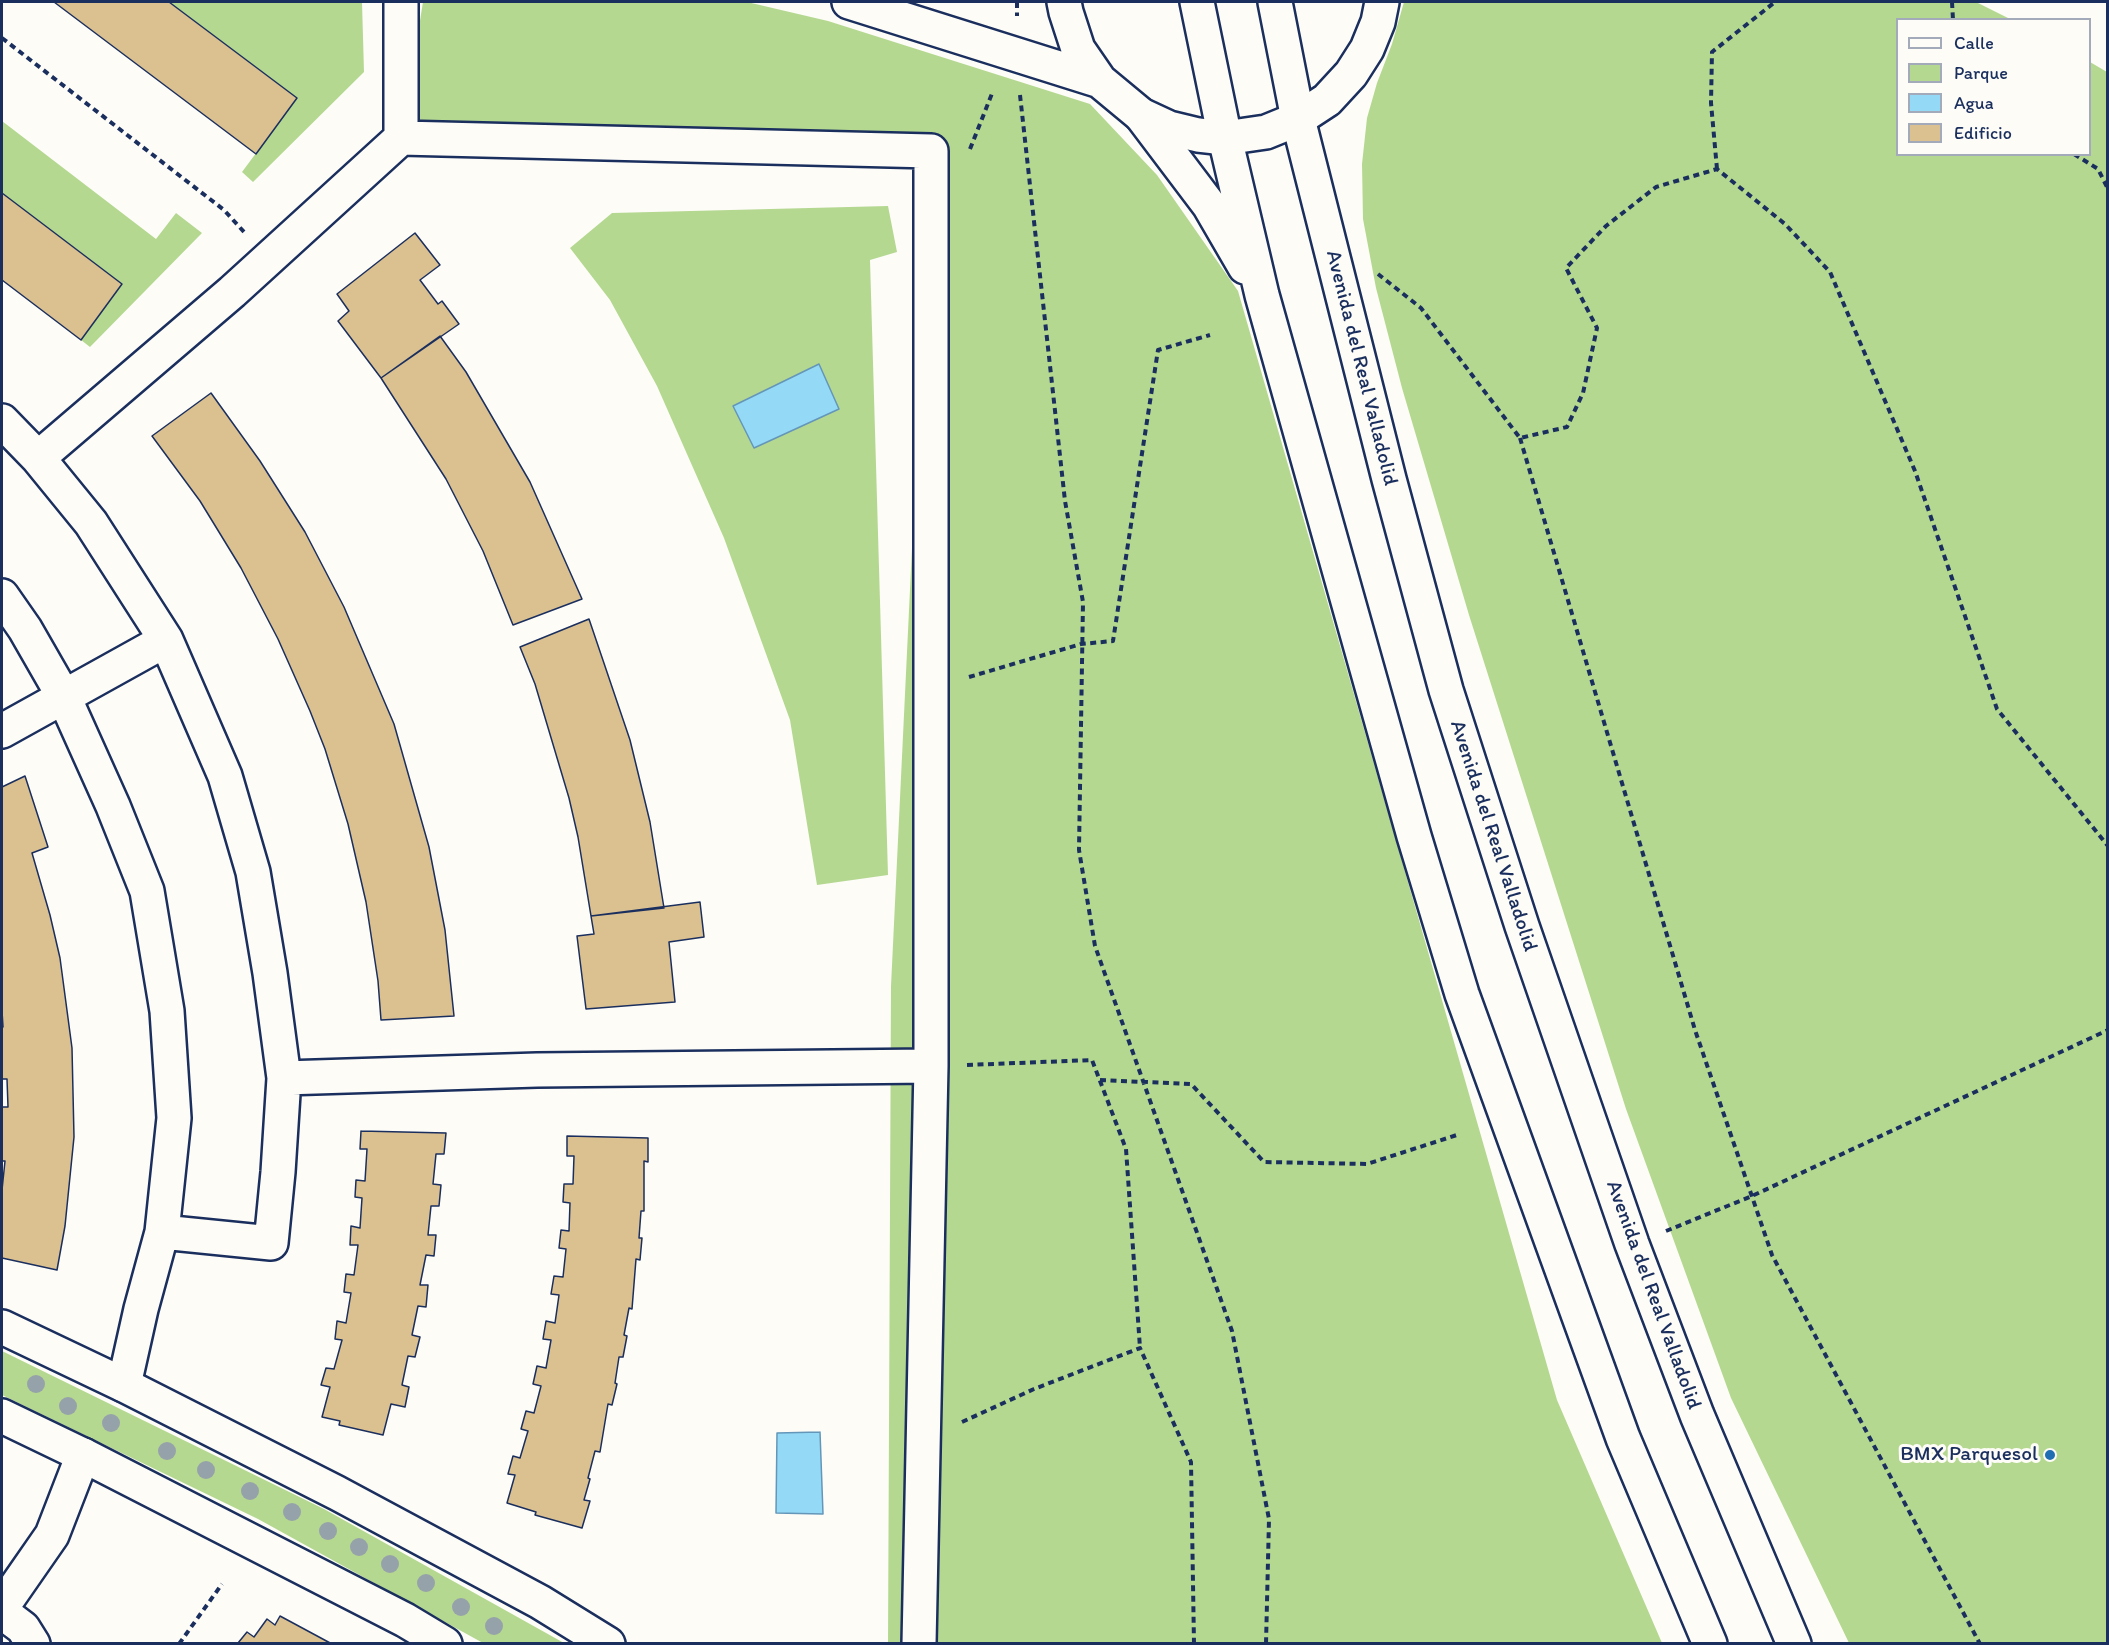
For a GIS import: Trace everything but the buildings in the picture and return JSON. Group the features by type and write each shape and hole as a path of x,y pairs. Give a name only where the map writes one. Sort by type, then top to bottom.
{"main road":[{"path":"401,2 401,138"},
{"path":"849,2 1100,81"},
{"path":"1064,2 1078,49 1100,81 1141,115 1209,205 1262,296"},
{"path":"1197,2 1225,138 1262,296 1408,813 1462,994 1623,1438 1710,1644"},
{"name":"Avenida del Real Valladolid","path":"1275,2 1298,119 1386,467 1446,690 1521,926 1648,1287 1697,1415 1794,1644"},
{"path":"1141,115 1169,128 1225,138 1266,132 1298,119 1327,100 1351,74 1367,49 1378,22 1382,2"},
{"path":"38,458 232,292 401,138 931,151 931,1066 919,1644"},
{"path":"2,421 38,458 91,523 166,640 225,776 253,872 284,1078 271,1243 162,1232"},
{"path":"2,596 26,629 64,697 113,806 147,891 167,1011 174,1118 162,1232 141,1309 124,1385"},
{"path":"2,731 166,640"},
{"path":"284,1078 537,1070 931,1066"},
{"path":"2,1327 124,1385 337,1493 540,1602 608,1644"},
{"path":"2,1416 405,1620 445,1644"},
{"path":"2,1607 52,1535 83,1455"},
{"path":"2,1612 23,1628 33,1644"}],"path":[{"path":"1017,2 1020,99 1065,501 1083,602 1079,850 1095,946 1232,1331 1269,1519 1266,1644"},
{"path":"1775,2 1712,52 1711,103 1717,169 1785,224 1830,272 1915,471 1997,709 2108,846"},
{"path":"1952,2 1953,18"},
{"path":"2,38 224,210 269,258"},
{"path":"2077,156 2098,169 2108,189"},
{"path":"1520,438 1567,427 1583,393 1597,328 1566,268 1606,226 1656,187 1717,169"},
{"path":"1376,273 1421,308 1520,438 1695,1030 1772,1255 1980,1644"},
{"path":"931,687 1081,644 1113,641 1158,350 1210,335"},
{"path":"1660,1234 1752,1196 2108,1030"},
{"path":"931,1066 1092,1060 1126,1149 1140,1348 1191,1462 1194,1644"},
{"path":"1100,1080 1191,1084 1264,1162 1367,1164 1460,1134"},
{"path":"923,1439 1034,1389 1140,1348"},
{"path":"179,1644 222,1584"}],"green space":[{"path":"169,2 362,2 364,72 253,182 242,172 297,98"},
{"path":"423,2 747,2 828,21 1090,104 1157,175 1238,291 1557,1400 1662,1643 888,1643 891,986 931,151 401,138"},
{"path":"1404,2 1976,2 2008,18 1896,18 1896,156 2091,156 2091,63 2107,72 2107,1643 1849,1643 1731,1398 1626,1109 1469,615 1402,388 1376,288 1363,219 1362,164 1367,118"},
{"path":"2,121 156,239 176,213 202,233 90,347 81,340 122,284 2,193"},
{"path":"888,206 897,252 870,260 888,875 817,885 790,720 724,538 657,386 610,300 570,248 612,213"},
{"path":"2,1351 324,1509 564,1643 483,1643 258,1519 2,1395"}],"water":[{"path":"819,364 839,409 754,448 733,406"},
{"path":"820,1432 823,1514 776,1513 777,1433"}],"place":[{"name":"BMX Parquesol","path":"2050,1455"}]}
